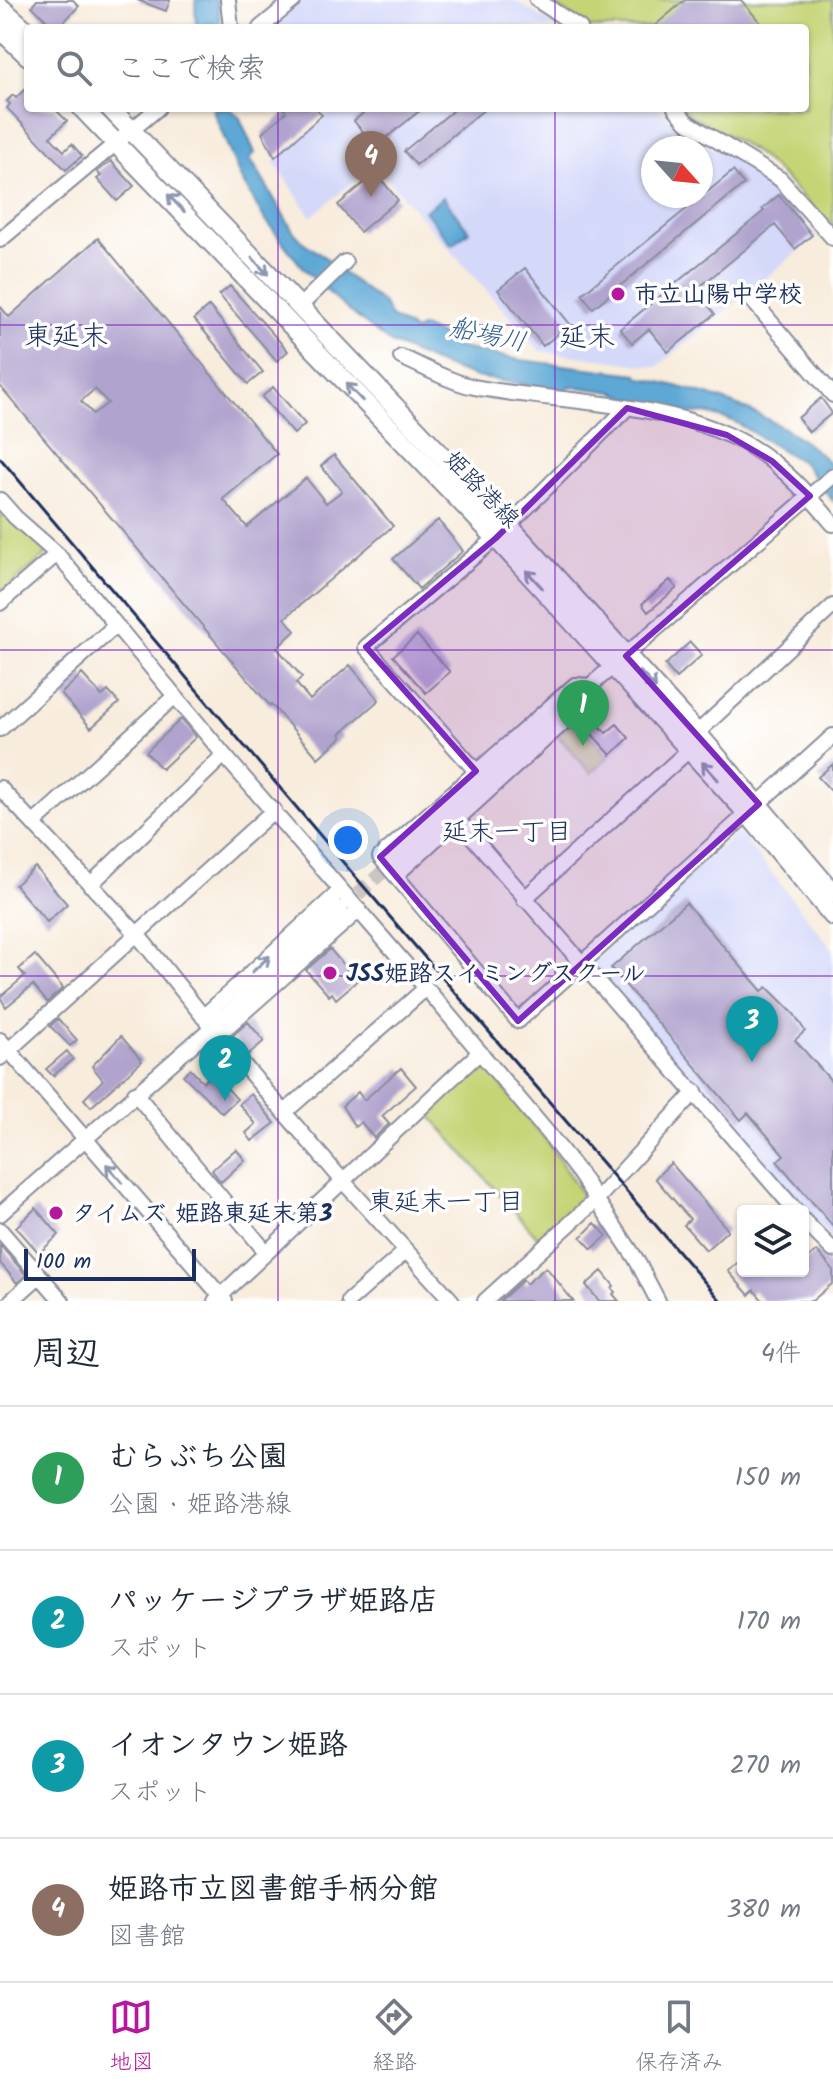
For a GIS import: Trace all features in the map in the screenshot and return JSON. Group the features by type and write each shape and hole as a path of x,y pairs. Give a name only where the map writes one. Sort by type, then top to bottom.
{"main road":[{"path":"0,7 24,28"},
{"path":"0,29 24,52"},
{"name":"姫路港線","path":"86,112 503,532"},
{"name":"姫路港線","path":"114,112 299,307 833,893"},
{"name":"姫路港線","path":"754,809 833,916"}],"street":[{"path":"228,0 231,24"},
{"path":"265,24 294,0"},
{"path":"537,0 574,24"},
{"path":"0,240 153,112"},
{"path":"678,112 687,122 780,179 833,238"},
{"path":"299,307 345,262"},
{"path":"752,300 833,395"},
{"path":"401,357 471,387 627,408 674,417 727,435 772,461 810,496 833,524"},
{"path":"476,771 366,647 503,532 627,408"},
{"path":"395,868 590,686 833,476"},
{"path":"0,500 57,554 560,1149 636,1259 655,1295 640,1301"},
{"path":"0,603 57,554"},
{"path":"524,899 833,606"},
{"path":"0,729 115,626"},
{"path":"590,686 575,685 380,857 395,868 518,1021 833,736"},
{"path":"395,868 457,819 588,700 590,686"},
{"path":"34,823 175,696"},
{"path":"90,885 224,755"},
{"path":"0,788 137,934 342,1180 452,1301"},
{"path":"274,810 3,1049 220,1299 480,1052"},
{"path":"457,819 791,1205"},
{"path":"211,1026 341,890"},
{"path":"0,1214 341,908"},
{"path":"211,1026 359,910"},
{"path":"285,1112 426,988"},
{"path":"485,1301 596,1200 695,1092"},
{"path":"135,1093 266,1252"},
{"path":"809,1226 833,1250"},
{"path":"0,1230 62,1301"},
{"path":"349,1301 406,1251"},
{"path":"11,1301 39,1276"}],"highlighted area":[{"path":"627,408 727,435 772,461 810,496 626,656 759,804 518,1021 380,857 476,771 366,647 496,538"}],"shaded area":[{"path":"302,0 514,0 553,24 272,24"},
{"name":"市立山陽中学校","path":"323,112 662,112 688,136 641,136 641,208 713,208 713,148 740,161 775,189 817,236 657,367 540,351 374,164 311,217 274,162 327,117"},
{"path":"738,831 833,950 833,1240 809,1213 809,1205 801,1205 732,1128 592,966 592,961"}],"green space":[{"path":"547,0 833,0 833,232 793,186 759,156 687,112 809,112 809,24 584,24"},
{"path":"0,510 46,550 46,555 0,594"},
{"path":"575,719 609,757 591,773 557,735"},
{"path":"478,1064 485,1065 549,1144 586,1201 540,1240 427,1112"}],"water":[{"path":"195,0 217,0 220,24 196,24"},
{"name":"船場川","path":"214,112 234,112 240,118 255,153 250,158 293,231 383,303 391,317 415,331 422,327 449,338 451,346 520,360 638,374 637,377 690,390 742,408 792,433 833,467 833,501 803,463 733,421 706,413 692,414 614,392 570,386 566,391 476,377 391,343 342,305 302,267 264,218 240,177"},
{"path":"443,197 469,231 452,245 425,211"}],"building":[{"path":"37,0 73,0 79,6 62,24 50,24 32,6"},
{"path":"137,0 170,0 166,11"},
{"path":"685,0 741,0 762,24 657,24"},
{"path":"24,90 24,112 58,112 67,121 50,137 64,151 72,144 82,156 66,170 7,108 10,104 7,101 13,95 16,98"},
{"path":"286,112 319,112 322,115 275,157 262,133"},
{"path":"364,112 418,112 375,147 354,121"},
{"path":"451,112 481,112 416,165 404,151"},
{"path":"111,161 134,186 117,201 97,179 101,176 97,172"},
{"path":"733,171 744,184 593,308 582,294 688,208 713,208 713,187"},
{"path":"376,173 398,200 360,232 338,205"},
{"path":"779,195 812,235 795,249 775,225 696,290 715,314 668,352 649,329 632,343 620,329 764,211 762,209"},
{"path":"98,238 277,454 223,499 247,527 306,478 326,503 342,491 321,466 334,455 393,526 285,618 295,631 277,648 302,677 296,683 310,700 350,665 379,700 318,758 270,706 0,386 0,306 9,317","holes":["95,389 108,403 93,414 81,401"]},
{"path":"525,268 570,324 543,346 498,290"},
{"path":"230,286 288,351 277,361 219,295"},
{"path":"209,306 263,372 248,384 194,319"},
{"path":"273,387 305,424 294,434 262,397"},
{"path":"821,398 832,413 809,432 798,418"},
{"path":"438,520 463,551 419,589 393,559"},
{"path":"670,580 677,588 648,612 642,604"},
{"path":"417,635 450,672 426,693 393,656"},
{"path":"690,642 702,655 676,678 665,665"},
{"path":"82,674 102,696 108,691 119,703 91,728 61,694"},
{"path":"588,711 606,733 617,724 629,738 611,755 578,719"},
{"path":"181,719 196,737 162,769 146,752"},
{"path":"833,764 833,793 818,777"},
{"path":"35,867 67,904 47,922 15,885"},
{"path":"686,903 762,991 767,987 794,1014 805,1031 795,1040 833,1083 833,1226 777,1161 784,1155 748,1113 741,1120 611,968"},
{"name":"JSS姫路スイミングスクール","path":"330,949 357,981 336,999 332,993 329,996 306,970"},
{"path":"35,955 63,988 47,1002 33,985 6,1007 0,997 25,976 19,969"},
{"path":"58,1019 77,1040 70,1046 50,1026"},
{"path":"248,1022 264,1041 248,1055 232,1036"},
{"path":"121,1036 142,1061 91,1107 84,1099 103,1080 92,1066"},
{"path":"67,1051 73,1059 53,1076 46,1069"},
{"path":"401,1068 416,1086 382,1116 389,1124 374,1138 361,1122 355,1127 342,1106 358,1092 364,1100"},
{"path":"190,1069 203,1082 213,1073 237,1099 222,1113 183,1075"},
{"path":"251,1094 275,1123 252,1141 246,1133 256,1124 239,1104"},
{"path":"236,1149 245,1160 221,1182 212,1170"},
{"path":"671,1163 728,1230 706,1250 684,1225 690,1219 655,1178"},
{"path":"36,1208 59,1235 39,1253 16,1227"},
{"path":"595,1223 607,1236 592,1249 581,1237"},
{"path":"0,1245 26,1275 17,1283 0,1263"},
{"path":"817,1251 833,1270 833,1283 812,1301 763,1301 754,1290 749,1295 728,1271 737,1263 737,1277 809,1277 809,1258"},
{"path":"546,1267 573,1301 500,1301 523,1280 526,1284"},
{"path":"602,1271 614,1286 613,1294 619,1301 599,1301 586,1285"}],"tunnel":[{"path":"342,908 395,861"}],"railway":[{"path":"0,458 721,1301"}],"place":[{"name":"姫路市立図書館手柄分館","path":"371,197"},
{"name":"市立山陽中学校","path":"618,294"},
{"name":"むらぶち公園","path":"583,746"},
{"name":"JSS姫路スイミングスクール","path":"330,973"},
{"name":"イオンタウン姫路","path":"752,1062"},
{"name":"パッケージプラザ姫路店","path":"225,1101"},
{"name":"タイムズ 姫路東延末第3","path":"56,1213"}],"district":[{"name":"東延末","path":"66,335"},
{"name":"延末","path":"587,336"},
{"name":"延末一丁目","path":"507,831"},
{"name":"東延末一丁目","path":"446,1201"}]}
